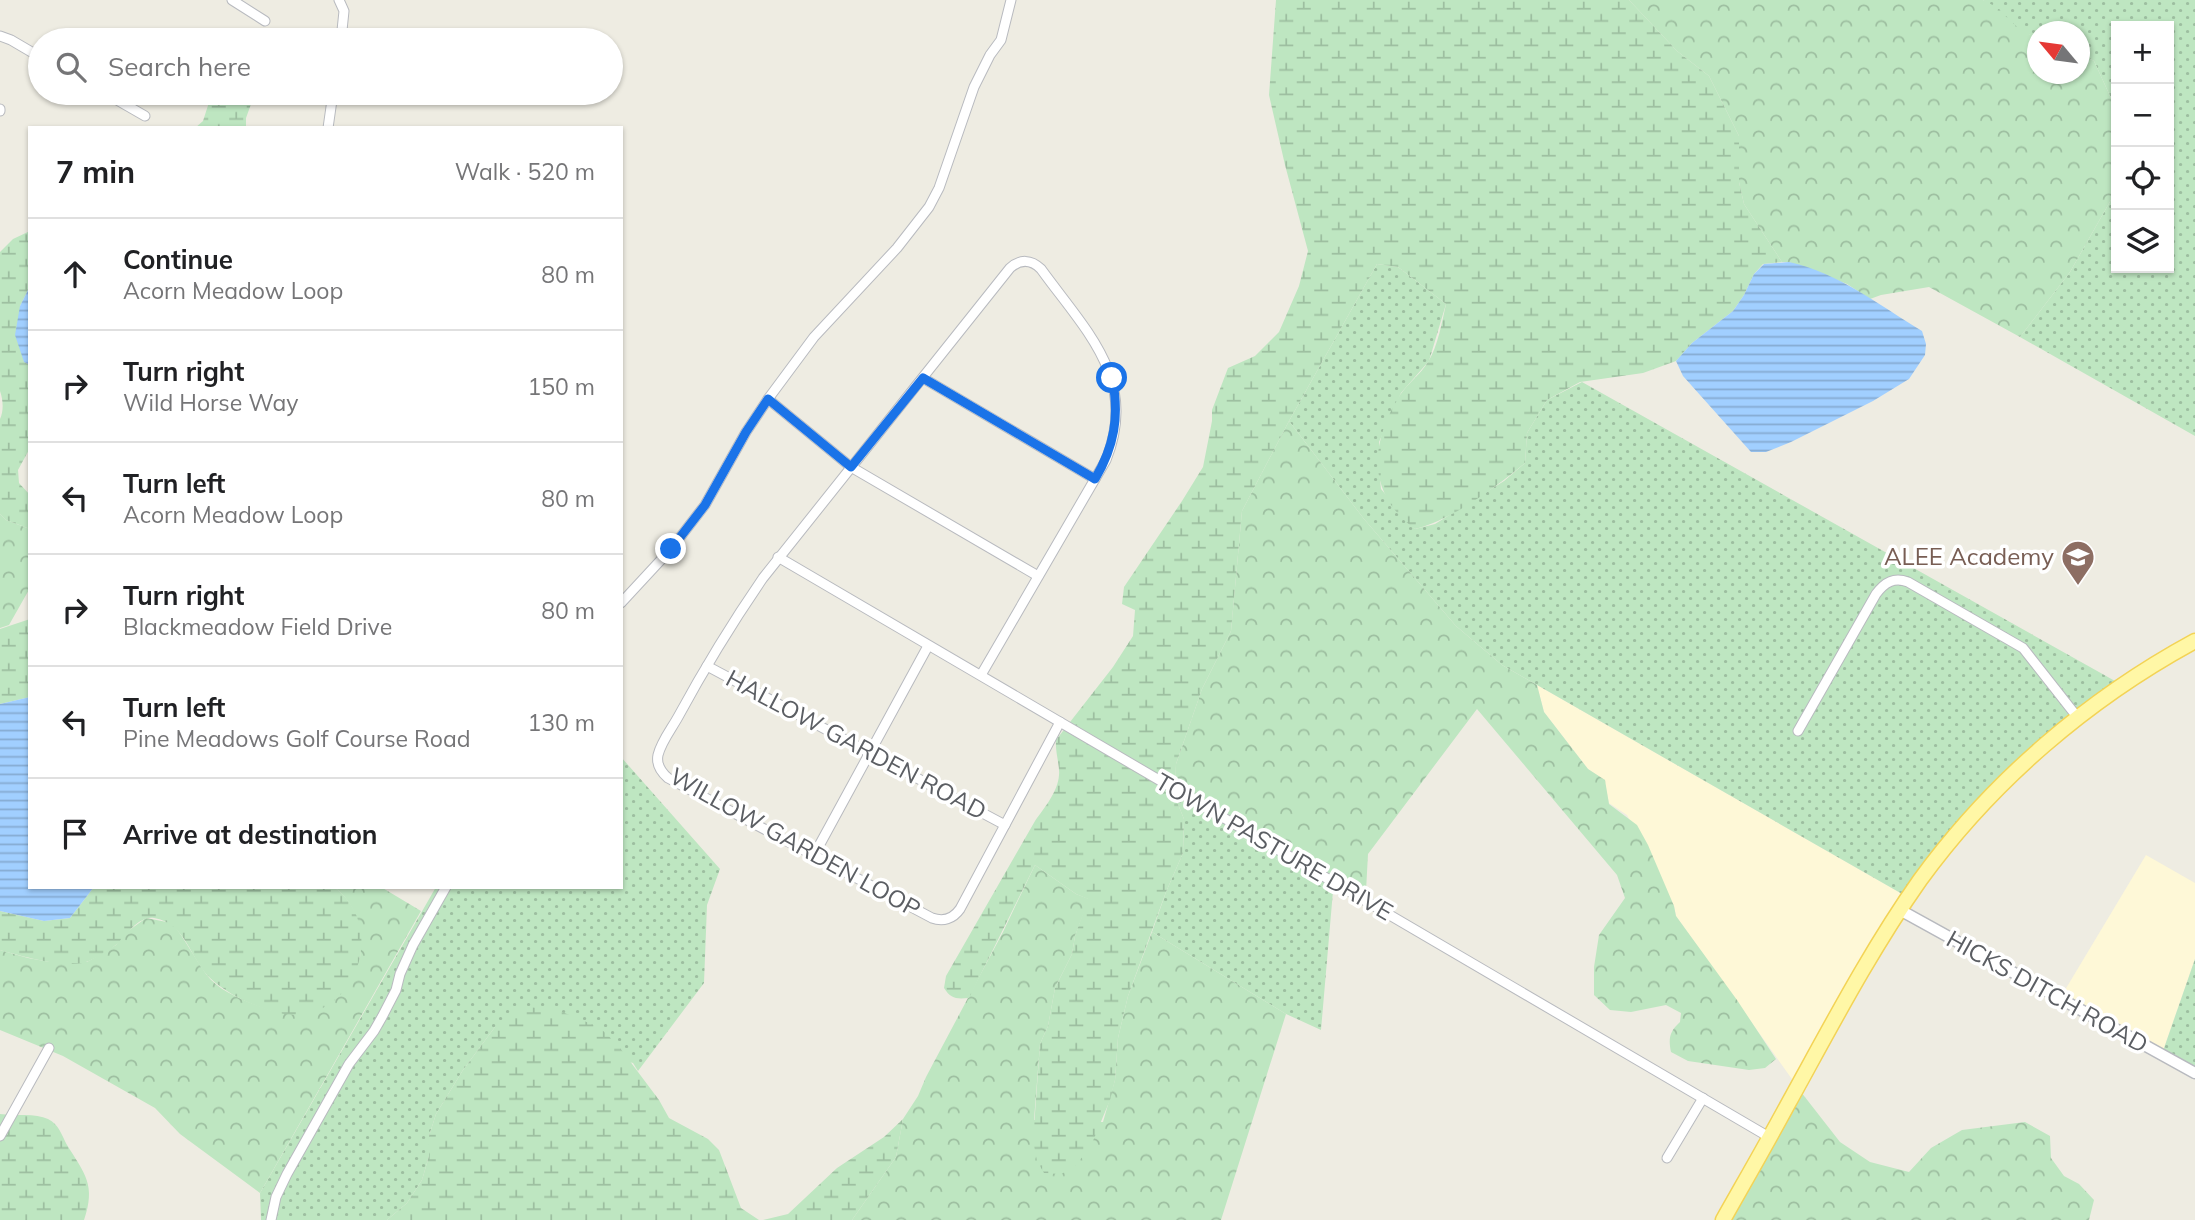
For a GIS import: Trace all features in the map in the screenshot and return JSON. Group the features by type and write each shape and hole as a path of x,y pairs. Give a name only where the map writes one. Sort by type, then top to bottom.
{"main road":[{"path":"1723,1220 1874,950 1899,910 1950,843 2022,766 2078,718 2132,678 2195,641"}],"street":[{"path":"232,0 265,21"},
{"path":"338,0 344,12 342,28"},
{"path":"623,601 671,549 705,505 746,432 814,337 897,248 929,207 939,188 974,88 990,55 1001,40 1012,0"},
{"path":"0,36 28,51"},
{"path":"126,105 145,116"},
{"path":"328,126 331,105"},
{"name":"WILLOW GARDEN LOOP","path":"1060,722 958,912 944,920 934,919 668,778 659,768 657,759 740,610 778,557 1012,266 1024,261 1036,264 1100,349 1112,378 1116,399 1115,430 1106,460 1095,479"},
{"path":"923,378 1095,479 981,676"},
{"path":"768,399 851,467 1038,576"},
{"name":"TOWN PASTURE DRIVE","path":"778,557 1769,1137"},
{"path":"1798,731 1876,594 1887,583 1897,580 1908,583 2023,648 2078,718"},
{"path":"814,855 928,646"},
{"name":"HALLOW GARDEN ROAD","path":"707,666 1005,825"},
{"path":"271,1220 275,1197 287,1174 349,1063 382,1017 396,990 413,945 445,889"},
{"name":"HICKS DITCH ROAD","path":"1899,910 2195,1073"},
{"path":"0,1136 49,1048"},
{"path":"1667,1158 1703,1098"}],"shaded area":[{"path":"1537,685 1904,895 1794,1082 1676,916 1674,906 1627,815 1609,803 1604,780 1588,769 1544,712"},
{"path":"2146,855 2195,883 2195,959 2163,1051 2062,995"}],"green space":[{"path":"1276,0 1629,0 1677,51 1709,76 1739,136 1739,182 1744,204 1782,262 1763,264 1754,274 1733,311 1692,343 1676,361 1643,373 1580,382 1547,400 1527,433 1525,463 1458,510 1415,529 1399,515 1388,500 1378,466 1379,449 1390,413 1400,395 1422,371 1431,356 1446,304 1398,267 1377,264 1242,511 1231,631 1202,689 1176,764 1175,797 1184,819 1183,853 1128,996 1118,1038 1115,1080 1110,1100 1090,1148 1073,1168 1061,1174 1044,1173 1037,1161 1033,1141 1040,1044 1048,1026 1055,988 1072,954 1075,936 1088,899 1076,894 1035,865 969,998 957,998 949,994 944,988 946,976 1053,794 1059,775 1056,740 1113,667 1133,636 1135,610 1122,604 1124,587 1203,467 1212,410 1228,368 1255,356 1279,332 1299,286 1308,251 1269,95"},
{"path":"1629,0 1983,0 2027,33 2027,84 2090,84 2090,59 2094,61 2111,98 2111,200 2070,272 2020,337 1929,287 1870,299 1847,284 1789,262 1782,262 1744,204 1739,182 1739,136 1709,76 1677,51"},
{"path":"1983,0 2195,0 2195,436 2020,337 2070,272 2111,200 2111,273 2174,273 2174,21 2111,21 2111,98 2094,61 2090,59 2090,21 2027,21 2027,34"},
{"path":"208,105 251,105 246,126 197,126 203,121"},
{"path":"28,232 28,290 20,306 24,362 28,364 28,452 18,470 19,483 28,493 28,528 6,520 0,514 0,419 3,405 0,391 0,252 13,239"},
{"path":"1377,264 1398,267 1446,304 1429,361 1401,393 1379,442 1381,489 1415,529 1435,524 1504,481 1525,463 1527,433 1547,400 1582,382 2115,681 2105,692 2080,709 1904,895 1502,665 1456,626 1364,519 1289,421"},
{"path":"1289,421 1364,519 1456,626 1502,665 1537,685 1544,712 1588,769 1605,780 1609,804 1637,825 1648,845 1676,916 1776,1059 1765,1068 1749,1070 1688,1061 1671,1052 1670,1047 1671,1035 1680,1022 1681,1013 1666,1005 1631,1012 1610,1010 1594,995 1594,967 1599,935 1625,898 1617,875 1477,709 1368,854 1366,891 1358,898 1313,882 1175,797 1176,764 1202,689 1231,631 1242,511"},
{"path":"0,514 6,520 28,528 28,592 9,625 0,628"},
{"path":"28,620 28,697 0,704 0,629"},
{"path":"623,759 720,869 707,905 704,983 638,1071 633,1063 495,1027 463,1070 436,1114 429,1136 429,1156 422,1180 407,1203 387,1220 261,1220 260,1193 435,889 623,889"},
{"path":"1175,797 1313,882 1333,891 1321,1030 1286,1014 1152,932 1183,853 1184,819"},
{"path":"1035,865 1076,894 1089,899 1075,936 1072,954 1055,988 1048,1026 1040,1044 1034,1120 1103,1122 1115,1080 1118,1038 1128,996 1152,932 1286,1014 1221,1220 852,1220 896,1157 903,1119 918,1096"},
{"path":"92,889 336,889 351,906 360,928 361,952 354,974 341,994 322,1008 299,1015 271,1011 224,989 203,970 181,934 165,921 154,918 138,923 111,949 80,963 45,961 0,950 0,911 44,921 70,918"},
{"path":"336,889 384,889 421,911 260,1193 180,1134 155,1108 63,1056 0,1030 0,950 50,962 87,962 116,945 124,934 146,918 172,923 206,974 220,987 273,1011 360,958 357,919"},
{"path":"2195,959 2195,1068 2163,1051"},
{"path":"527,1007 557,1010 600,1028 617,1044 659,1100 669,1118 708,1139 719,1150 741,1208 759,1220 387,1220 407,1203 422,1180 429,1156 429,1136 436,1114 463,1070 495,1027 512,1010"},
{"path":"1801,1092 1840,1142 1870,1162 1909,1172 1931,1148 1962,1130 2025,1122 2050,1136 2051,1158 2064,1176 2079,1184 2094,1200 2089,1220 1730,1220"},
{"path":"0,1114 43,1117 58,1127 87,1180 89,1198 84,1220 0,1220"},
{"path":"903,1119 896,1157 852,1220 763,1220 788,1214 837,1168 884,1137"}],"water":[{"path":"1789,262 1842,282 1922,331 1926,344 1925,355 1909,379 1873,401 1791,442 1766,452 1751,452 1683,376 1676,361 1692,343 1733,311 1754,274 1764,264"},
{"path":"28,290 28,364 24,362 15,335 20,306"},
{"path":"28,697 28,889 92,889 70,918 44,921 0,911 0,704"}],"place":[{"name":"ALEE Academy","path":"2078,587"}],"route":[{"path":"671,549 705,505 768,399 851,467 923,378 1095,479 1110,451 1115,430 1116,399 1112,378"}]}
